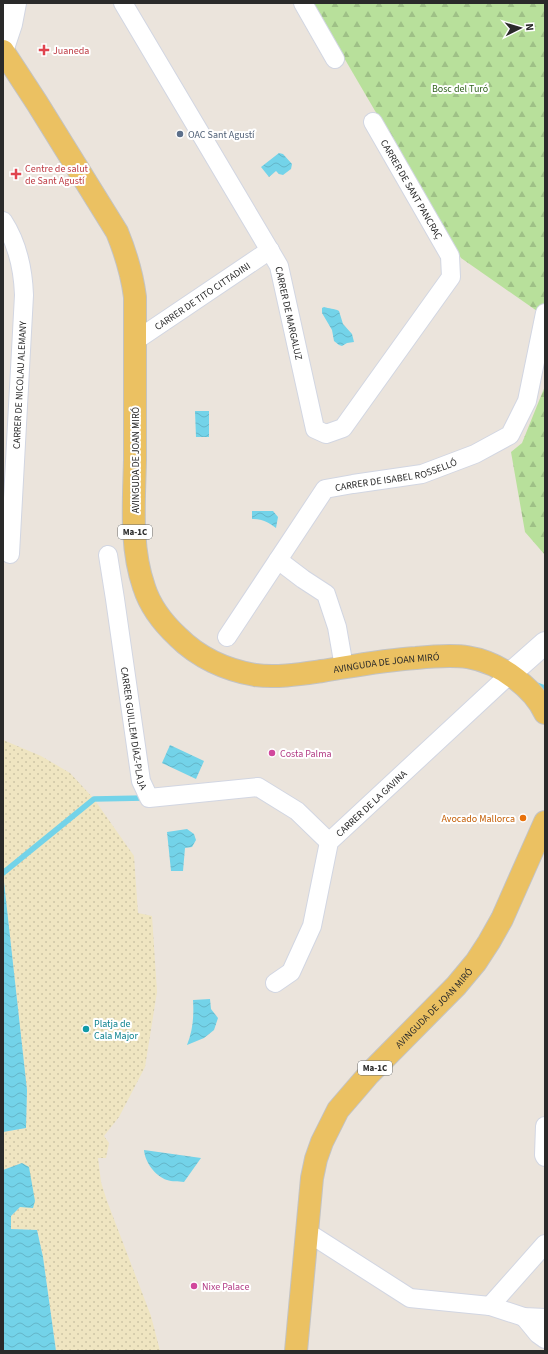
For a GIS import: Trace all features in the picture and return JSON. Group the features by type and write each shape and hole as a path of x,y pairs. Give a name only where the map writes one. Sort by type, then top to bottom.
{"main road":[{"name":"AVINGUDA DE JOAN MIRÓ","path":"3,51 117,232 127,255 135,298 135,540 140,572 145,589 155,609 171,631 187,646 212,661 228,668 256,675 287,675 386,660 445,655 470,657 481,660 510,674 537,700 545,713"},
{"name":"AVINGUDA DE JOAN MIRÓ","path":"296,1351 313,1172 318,1153 329,1125 338,1110 353,1092 434,1009 476,962 502,919 545,822"}],"street":[{"path":"3,48 15,3"},
{"name":"CARRER DE MARGALUZ","path":"123,3 279,266 315,429 326,434 343,428 451,277 450,256"},
{"path":"303,3 335,59"},
{"name":"CARRER DE SANT PANCRAÇ","path":"373,122 450,256"},
{"name":"CARRER DE NICOLAU ALEMANY","path":"3,221 12,236 18,252 22,267 24,295 10,554"},
{"name":"CARRER DE TITO CITTADINI","path":"135,341 270,250"},
{"name":"CARRER DE ISABEL ROSSELLÓ","path":"227,637 325,489 422,474 475,454 510,436 527,401 545,314"},
{"name":"CARRER GUILLEM DÍAZ-PLAJA","path":"108,555 141,782 149,798 258,787 298,810 329,842"},
{"path":"278,560 326,594 337,627 344,667"},
{"path":"510,674 545,643"},
{"name":"CARRER DE LA GAVINA","path":"275,983 291,972 312,926 329,842 510,674"},
{"path":"545,1126 545,1157"},
{"path":"307,1232 410,1298 490,1306 524,1317 545,1318"},
{"path":"490,1306 545,1244"},
{"path":"524,1317 538,1334 545,1339"}],"green space":[{"name":"Bosc del Turó","path":"312,3 545,3 545,313 537,311 461,258"},
{"path":"545,386 545,555 525,532 511,452 522,443"}],"sand":[{"name":"Platja de Cala Major","path":"3,740 41,756 70,773 94,799 134,856 138,913 152,916 157,992 145,1067 119,1117 104,1136 109,1143 106,1158 98,1158 101,1182 107,1201 151,1316 160,1351 56,1351 43,1257 37,1230 11,1229 11,1216 20,1207 22,1163 3,1170 3,1132 26,1128 27,1090 3,873"}],"water":[{"path":"279,153 283,154 292,164 291,169 283,175 276,171 269,177 261,167"},
{"path":"324,307 339,311 343,324 352,334 354,342 347,343 342,346 334,341 332,330 322,313 322,308"},
{"path":"195,411 209,411 209,437 196,437"},
{"path":"252,511 273,511 278,517 276,528 265,521 252,519"},
{"path":"170,745 204,761 196,779 162,763"},
{"path":"187,829 194,834 196,840 192,847 185,848 183,871 171,871 167,832"},
{"path":"3,873 27,1090 26,1128 3,1132"},
{"path":"210,999 211,1009 218,1018 214,1030 204,1038 187,1045 193,1023 193,1000"},
{"path":"144,1150 201,1158 184,1182 171,1181 158,1175 151,1168 146,1159"},
{"path":"22,1163 29,1167 35,1201 33,1208 20,1207 11,1216 11,1229 37,1230 43,1257 56,1351 3,1351 3,1170"}],"waterway":[{"path":"534,684 545,688"},
{"path":"3,873 94,799 145,798"}],"place":[{"name":"Juaneda","path":"44,50"},
{"name":"OAC Sant Agustí","path":"180,134"},
{"name":"Centre de salut de Sant Agustí","path":"16,174"},
{"name":"Costa Palma","path":"272,753"},
{"name":"Avocado Mallorca","path":"523,818"},
{"name":"Platja de Cala Major","path":"86,1029"},
{"name":"Nixe Palace","path":"194,1286"}]}
